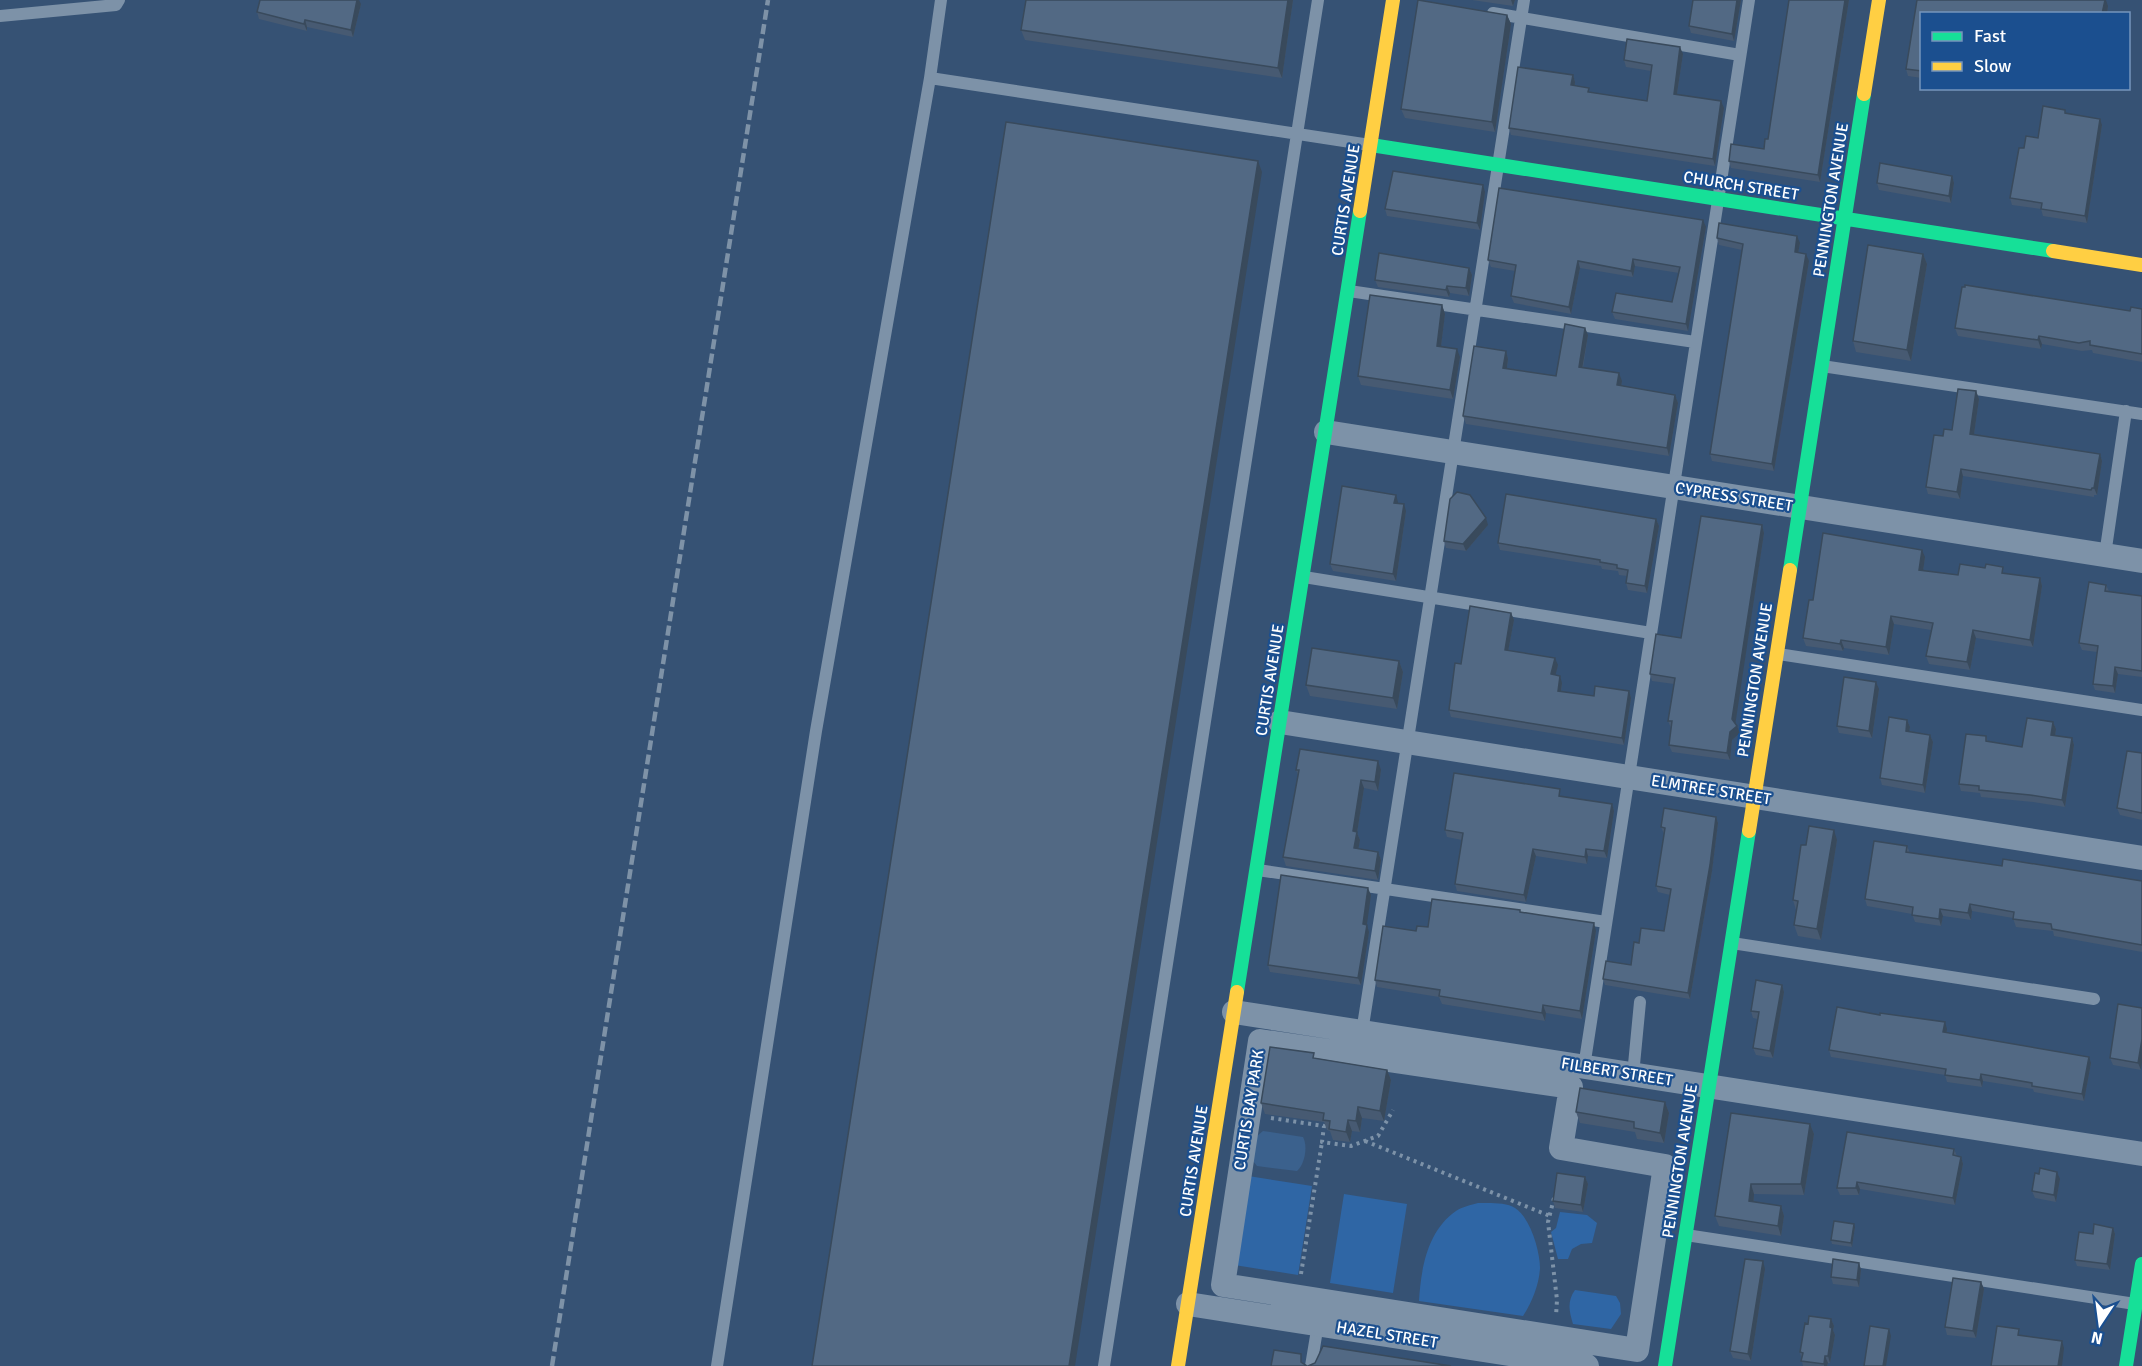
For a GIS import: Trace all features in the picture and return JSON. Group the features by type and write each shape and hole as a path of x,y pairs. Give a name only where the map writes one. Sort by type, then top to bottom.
{"main road":[{"name":"CURTIS AVENUE","path":"1178,1366 1393,0"},
{"name":"PENNINGTON AVENUE","path":"1665,1366 1879,0"},
{"name":"CHURCH STREET","path":"1371,146 2142,265"},
{"path":"2126,1366 2142,1264"}],"street":[{"name":"CYPRESS STREET","path":"1326,432 2142,561"},
{"name":"ELMTREE STREET","path":"1280,722 2142,858"},
{"name":"FILBERT STREET","path":"1234,1012 2142,1154"},
{"name":"CURTIS BAY PARK","path":"1260,1041 1571,1087 1561,1148 1665,1166 1637,1350 1554,1337 1223,1285 1260,1041"},
{"name":"HAZEL STREET","path":"1188,1304 1587,1366"}],"lane":[{"path":"0,16 116,5 119,0"},
{"path":"717,1366 816,731 942,0"},
{"path":"1104,1366 1318,0"},
{"path":"1362,1032 1524,0"},
{"path":"1584,1067 1749,0"},
{"path":"1476,10 1740,55"},
{"path":"930,78 1371,146"},
{"path":"1348,291 1695,342"},
{"path":"1821,366 2142,414"},
{"path":"2105,555 2126,411"},
{"path":"1303,577 1651,633"},
{"path":"1776,654 2142,710"},
{"path":"1257,870 1606,922"},
{"path":"1731,943 2094,999"},
{"path":"1633,1075 1641,1002"},
{"path":"1685,1235 2136,1304"},
{"path":"1311,1366 1317,1324"}],"path":[{"path":"1322,1142 1351,1146 1378,1136 1392,1110"},
{"path":"1248,1115 1324,1126 1301,1274"},
{"path":"1365,1141 1550,1216"},
{"path":"1554,1337 1557,1300 1549,1237 1550,1216 1556,1189"}],"shaded area":[{"path":"1263,1131 1303,1137 1305,1155 1297,1171 1257,1166 1253,1161 1257,1136"},
{"path":"1242,1175 1312,1186 1298,1275 1228,1264"},
{"path":"1344,1194 1407,1204 1393,1293 1330,1283"},
{"path":"1478,1203 1511,1206 1520,1212 1530,1226 1540,1268 1534,1293 1523,1316 1419,1301 1427,1252 1438,1229 1456,1211"},
{"path":"1560,1212 1587,1215 1597,1223 1592,1243 1581,1244 1572,1249 1568,1259 1558,1259 1551,1232 1556,1228"},
{"path":"1575,1290 1616,1296 1620,1303 1621,1314 1611,1329 1573,1324 1570,1306"}],"building":[{"path":"260,0 357,0 351,30 305,20 304,24 257,12"},
{"path":"1026,0 1288,0 1278,68 1021,30"},
{"path":"1418,0 1507,15 1492,122 1401,109"},
{"path":"1693,0 1737,0 1732,34 1689,26"},
{"path":"1789,0 1845,0 1818,175 1729,161 1731,144 1764,149 1765,139 1768,139"},
{"path":"1917,0 2105,0 2102,12 1920,12 1920,71 1906,69"},
{"path":"1627,39 1680,47 1674,94 1721,101 1713,159 1509,128 1518,67 1573,75 1571,85 1589,88 1588,92 1647,101 1652,65 1624,60"},
{"path":"2043,106 2065,110 2065,113 2100,119 2085,216 2041,209 2042,203 2010,198 2019,148 2024,148 2026,136 2038,138"},
{"path":"1006,122 1258,161 1069,1366 812,1366"},
{"path":"1880,163 1952,176 1949,196 1877,183"},
{"path":"1393,171 1483,185 1477,223 1385,209"},
{"path":"1499,188 1703,220 1686,324 1612,312 1616,293 1672,302 1680,267 1633,259 1631,271 1578,261 1569,307 1511,296 1516,265 1488,260"},
{"path":"1719,223 1797,236 1795,252 1806,254 1772,464 1710,454 1743,244 1717,238"},
{"path":"1868,245 1923,254 1907,350 1853,341"},
{"path":"1379,253 1469,268 1466,288 1447,286 1446,290 1375,280"},
{"path":"1965,285 2130,311 2131,307 2142,309 2142,354 2090,345 2090,341 2079,343 2039,336 2038,340 1955,328 1962,287"},
{"path":"1370,295 1442,305 1437,346 1457,349 1450,390 1358,376"},
{"path":"1565,324 1585,328 1579,367 1619,373 1617,385 1675,395 1667,448 1463,416 1474,346 1506,351 1503,368 1556,376"},
{"path":"1958,389 1976,391 1970,434 2100,454 2094,488 2091,490 1961,469 1957,492 1926,487 1934,435 1943,436 1944,429 1952,430"},
{"path":"1342,486 1396,495 1394,503 1404,504 1393,574 1330,564"},
{"path":"1457,492 1470,495 1486,518 1463,544 1444,541 1450,499"},
{"path":"1506,494 1656,519 1645,586 1626,583 1628,570 1600,562 1600,560 1498,543"},
{"path":"1701,516 1762,525 1732,719 1737,726 1730,732 1727,753 1669,745 1672,721 1668,721 1675,678 1650,674 1656,634 1681,638"},
{"path":"1823,533 1922,550 1919,570 1958,575 1960,564 1985,568 1986,564 2003,567 2002,573 2040,578 2030,640 1973,630 1967,662 1926,656 1933,623 1891,616 1886,647 1841,640 1840,644 1803,638 1809,600 1813,600"},
{"path":"2089,582 2106,585 2105,591 2142,596 2142,671 2115,667 2113,686 2093,684 2098,646 2079,643"},
{"path":"1470,606 1511,613 1505,650 1555,658 1551,674 1560,676 1558,691 1594,696 1595,686 1629,691 1622,738 1449,710 1455,663 1461,664"},
{"path":"1312,648 1399,661 1393,698 1306,685"},
{"path":"1844,677 1876,682 1869,731 1837,726"},
{"path":"1889,717 1907,720 1906,731 1930,735 1923,785 1880,778"},
{"path":"2027,718 2053,722 2051,735 2072,738 2062,800 1979,790 1979,786 1959,784 1966,734 1986,736 1986,741 2022,747"},
{"path":"1300,749 1378,761 1375,782 1361,780 1353,831 1357,832 1354,848 1378,852 1375,871 1283,857 1299,770 1296,770"},
{"path":"2127,751 2142,753 2142,813 2117,808"},
{"path":"1454,773 1560,789 1559,796 1612,804 1604,851 1586,849 1585,857 1533,849 1524,895 1455,884 1463,833 1445,830"},
{"path":"1664,808 1716,817 1688,993 1603,979 1606,961 1631,965 1634,942 1639,943 1641,928 1664,931 1671,889 1656,886 1665,828 1661,827"},
{"path":"1809,826 1834,830 1817,929 1794,925 1798,901 1793,900 1801,845 1806,845"},
{"path":"1874,841 1907,846 1906,852 2002,866 2003,859 2142,881 2142,945 2052,929 2051,924 2013,919 2014,912 1970,904 1968,913 1940,909 1939,919 1912,915 1913,907 1865,899"},
{"path":"1281,875 1368,888 1363,924 1367,925 1358,978 1268,965"},
{"path":"1432,899 1520,910 1520,912 1594,923 1580,1011 1543,1005 1542,1013 1439,996 1440,990 1375,980 1383,926 1416,931 1417,926 1428,927"},
{"path":"1756,980 1782,985 1770,1051 1753,1048 1759,1012 1751,1011"},
{"path":"2118,1004 2142,1008 2142,1039 2138,1063 2110,1058"},
{"path":"1837,1007 1880,1015 1880,1013 1945,1022 1943,1032 2089,1057 2082,1094 2032,1086 2032,1083 1981,1074 1980,1080 1945,1075 1946,1069 1829,1050"},
{"path":"1270,1047 1314,1053 1313,1058 1387,1070 1380,1111 1358,1107 1356,1121 1348,1120 1346,1132 1329,1129 1330,1121 1323,1120 1324,1113 1261,1103"},
{"path":"1580,1088 1665,1102 1660,1133 1634,1128 1634,1122 1576,1112"},
{"path":"1731,1113 1810,1124 1801,1184 1751,1184 1749,1201 1781,1206 1778,1226 1715,1216"},
{"path":"1847,1132 1954,1149 1953,1155 1961,1157 1953,1198 1857,1182 1856,1188 1837,1188"},
{"path":"2040,1168 2057,1172 2054,1195 2032,1191 2035,1173 2039,1174"},
{"path":"1557,1173 1585,1177 1581,1205 1553,1201"},
{"path":"1834,1221 1854,1224 1851,1243 1831,1240"},
{"path":"2094,1224 2113,1228 2107,1264 2075,1260 2079,1232 2093,1234"},
{"path":"1745,1259 1763,1261 1748,1354 1730,1351"},
{"path":"1833,1259 1859,1263 1857,1280 1831,1277"},
{"path":"1953,1278 1981,1282 1973,1331 1945,1327"},
{"path":"1809,1316 1831,1319 1828,1356 1825,1356 1824,1364 1801,1361 1803,1353 1800,1352 1805,1323 1808,1324"},
{"path":"1870,1326 1889,1329 1883,1366 1864,1366"},
{"path":"1997,1326 2019,1329 2018,1335 2062,1341 2058,1366 1991,1366"},
{"path":"1323,1346 1451,1366 1308,1366 1315,1363"},
{"path":"1274,1350 1301,1354 1301,1362 1307,1366 1271,1366"}],"railway":[{"path":"552,1366 768,0"}],"traffic: fast":[{"path":"1790,570 1864,94"},
{"path":"1371,145 2053,251"},
{"path":"1237,992 1360,211"},
{"path":"1665,1366 1749,831"},
{"path":"2126,1366 2142,1264"}],"traffic: slow":[{"path":"1360,211 1393,0"},
{"path":"1864,94 1879,0"},
{"path":"2053,251 2142,265"},
{"path":"1749,831 1790,570"},
{"path":"1178,1366 1237,992"}]}
